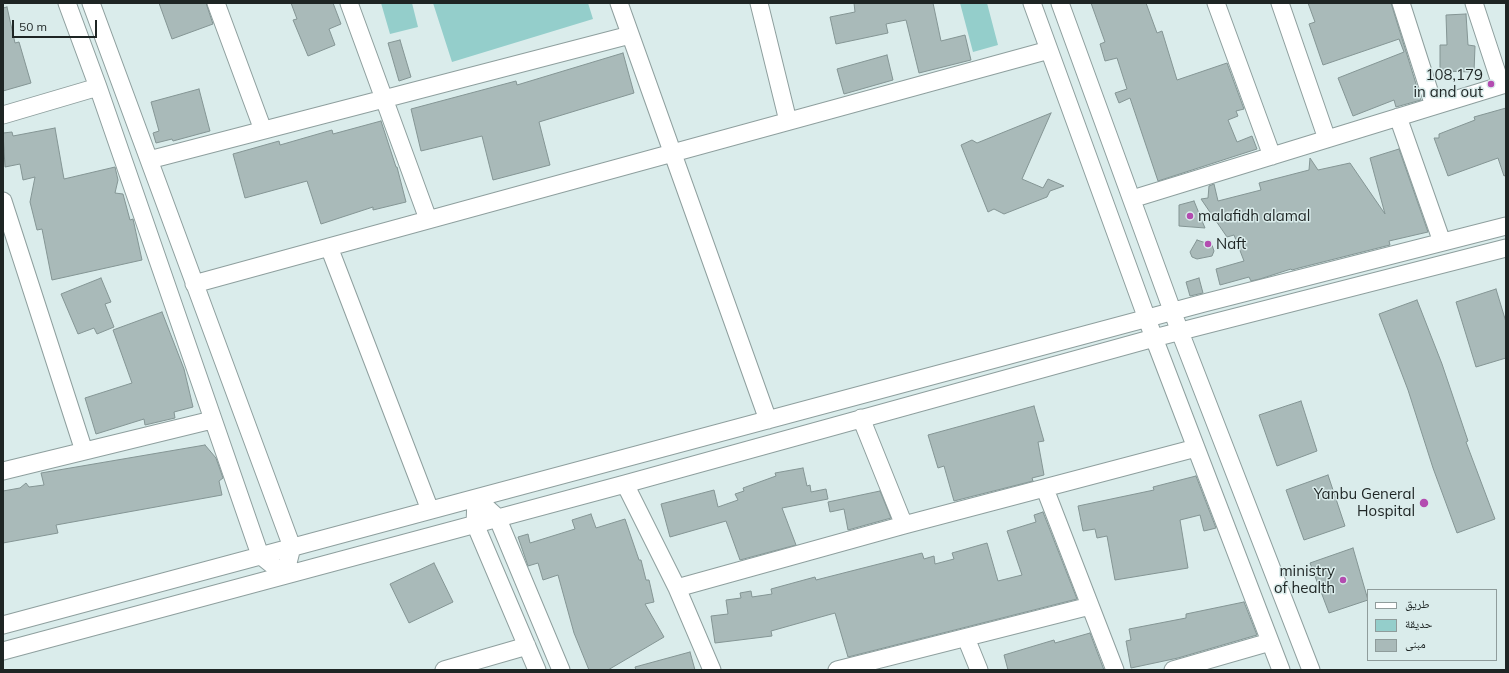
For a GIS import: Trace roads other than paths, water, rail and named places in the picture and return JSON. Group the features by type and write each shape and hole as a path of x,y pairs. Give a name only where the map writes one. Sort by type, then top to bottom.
{"street":[{"path":"67,3 98,87 260,555 285,575"},
{"path":"91,3 292,547 285,575"},
{"path":"216,3 263,130"},
{"path":"349,3 428,220"},
{"path":"619,3 768,420"},
{"path":"758,3 788,121"},
{"path":"1032,3 1154,338 1281,670"},
{"path":"1060,3 1180,332 1311,670"},
{"path":"1216,3 1272,156"},
{"path":"1280,3 1327,139"},
{"path":"1401,3 1434,106"},
{"path":"1132,199 1504,84 1474,3"},
{"path":"149,160 630,35"},
{"path":"194,284 1048,50"},
{"path":"3,115 98,87"},
{"path":"1398,117 1442,242"},
{"path":"3,200 84,451"},
{"path":"3,625 260,555 1173,312 1506,226"},
{"path":"329,247 430,510"},
{"path":"3,651 625,484 1154,338 1506,248"},
{"path":"861,418 904,525"},
{"path":"3,471 212,420"},
{"path":"677,588 904,525 1196,448"},
{"path":"625,484 677,588 712,670"},
{"path":"1045,489 1115,670"},
{"path":"476,498 498,517 561,670"},
{"path":"476,498 475,524 537,670"},
{"path":"839,670 1090,606"},
{"path":"966,638 979,670"},
{"path":"1173,670 1270,642"},
{"path":"444,670 527,646"}],"place":[{"name":"108,179 in and out","path":"1491,84"},
{"name":"malafidh alamal","path":"1190,216"},
{"name":"Naft","path":"1208,244"},
{"name":"Yanbu General Hospital","path":"1424,503"},
{"name":"ministry of health","path":"1343,580"}]}
